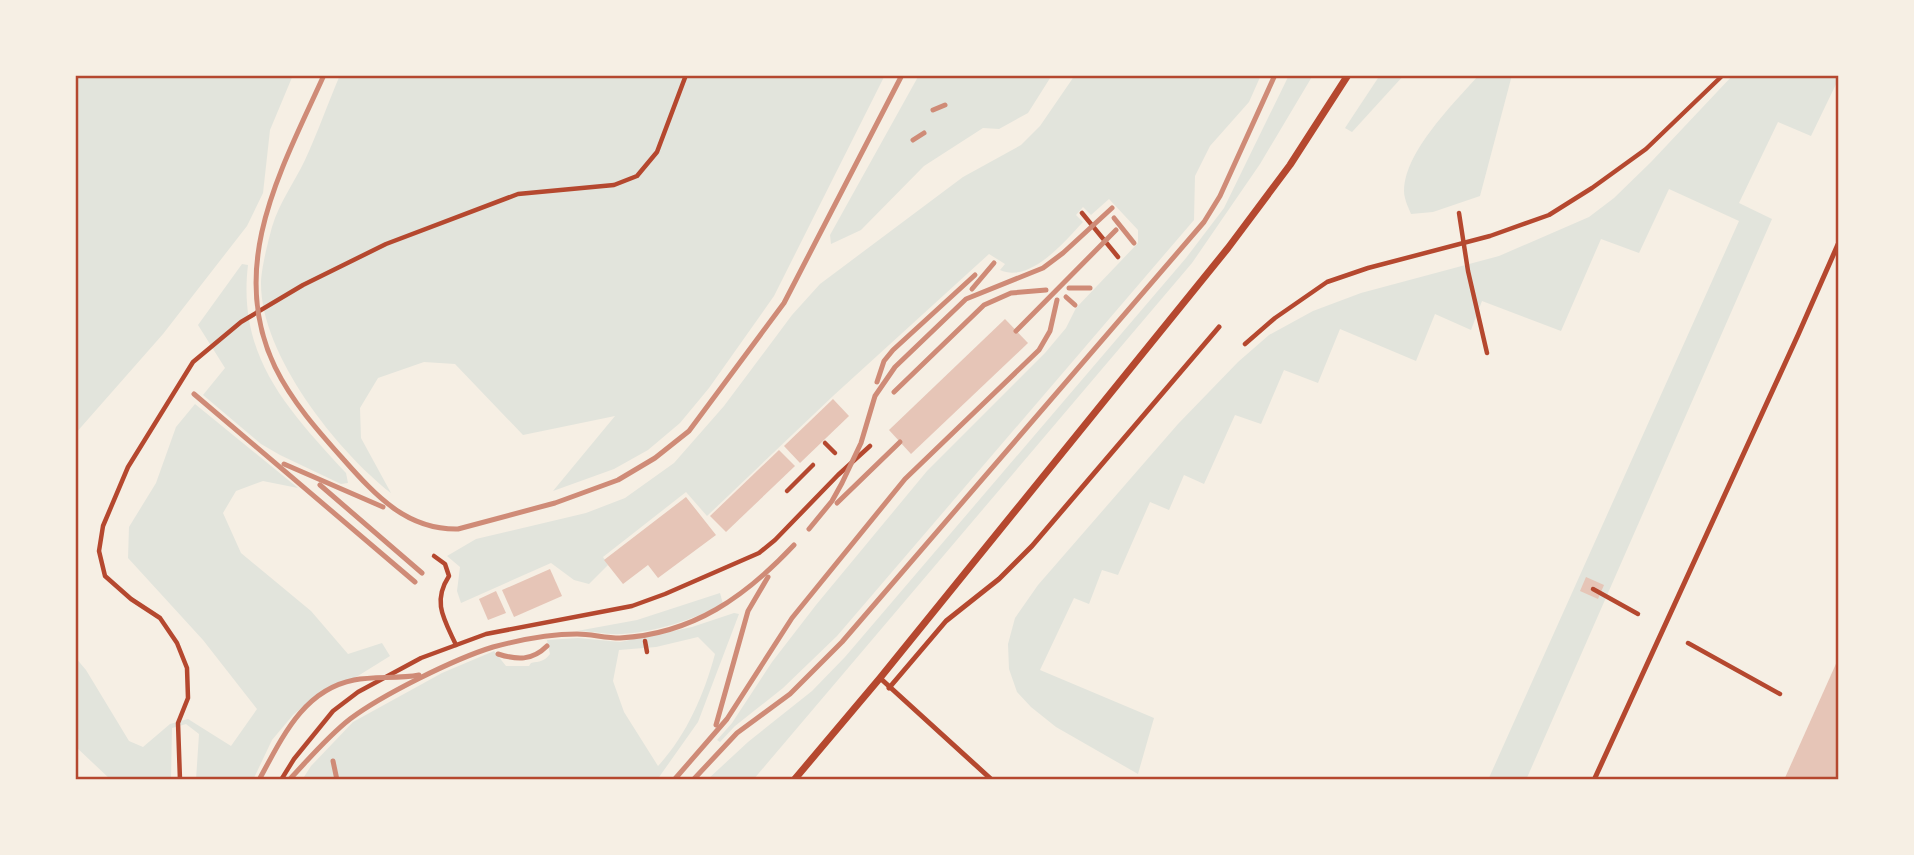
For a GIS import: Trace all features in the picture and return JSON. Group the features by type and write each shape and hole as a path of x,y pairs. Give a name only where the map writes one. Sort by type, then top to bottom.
{"street":[{"path":"794,780 880,678 1228,248 1290,165 1348,75"}],"lane":[{"path":"1594,780 1839,242"},
{"path":"889,688 946,621 999,579 1032,546 1219,327"},
{"path":"880,678 991,779 998,780"}],"path":[{"path":"180,780 178,723 188,698 187,668 177,643 160,618 131,599 105,576 99,551 103,526 128,467 192,362 241,322 282,297 386,244 518,194 614,186 637,176 657,152 686,75"},
{"path":"1238,350 1275,318 1327,282 1367,268 1490,236 1549,215 1646,149 1723,75"},
{"path":"1082,213 1118,257"},
{"path":"1460,214 1468,271 1487,353"},
{"path":"825,443 835,453"},
{"path":"281,780 294,759 333,711 358,692 421,659 486,634 632,606 759,553 870,446"},
{"path":"787,491 813,465"},
{"path":"793,471 800,477"},
{"path":"434,556 445,564 449,576 440,589 439,598 443,617 456,645"},
{"path":"645,641 647,652"}],"shaded area":[{"path":"75,75 293,75 270,130 263,193 247,226 163,334 75,434"},
{"path":"340,75 885,75 774,296 709,388 680,423 648,450 614,469 553,491 615,416 523,435 455,364 424,362 378,378 360,408 361,438 391,493 348,453 306,399 274,341 264,312 261,278 272,227 310,149"},
{"path":"919,75 1052,75 1028,113 999,129 983,128 924,166 861,230 831,244 830,235"},
{"path":"1075,75 1261,75 1249,102 1210,146 1195,176 1194,220 837,636 783,688 735,726 720,742 717,740 816,605 927,471 1045,353 1066,328 1076,308 1138,243 1138,230 1109,199 1091,215 1083,207 1076,215 1083,222 1057,249 1035,266 1011,273 1000,270 1005,264 989,254 833,396 707,516 686,492 603,557 608,565 589,584 574,580 551,563 461,603 457,591 460,567 447,556 476,539 586,513 625,498 674,463 724,406 792,315 820,284 963,177 1021,145 1040,126"},
{"path":"1289,75 1313,75 1260,164 1192,263 753,780 707,780 748,742 812,691 845,657 1186,258 1224,208"},
{"path":"1380,75 1404,75 1352,132 1345,128"},
{"path":"1479,75 1512,75 1480,196 1433,212 1411,214 1405,198 1405,183 1418,149 1442,116"},
{"path":"1733,75 1839,75 1839,78 1811,136 1778,122 1739,203 1772,219 1526,780 1488,780 1739,221 1669,189 1639,253 1601,239 1561,331 1482,301 1471,330 1435,314 1416,361 1340,329 1318,383 1284,370 1261,424 1235,415 1204,484 1184,475 1169,510 1150,502 1118,575 1102,570 1089,604 1074,598 1040,670 1154,718 1138,774 1056,727 1017,692 1009,669 1008,644 1015,618 1038,585 1178,424 1238,362 1269,335 1313,311 1361,293 1499,256 1589,217 1614,198 1651,162"},
{"path":"242,264 248,265 247,298 251,327 259,355 271,380 305,427 346,473 348,483 341,484 261,444 203,395 225,368 198,325"},
{"path":"195,404 298,488 263,481 236,491 223,513 241,553 311,611 348,654 382,643 390,656 345,684 319,693 293,715 272,740 253,780 196,780 199,734 186,724 172,728 171,780 111,780 75,746 75,657 86,670 129,741 143,747 170,724 188,719 231,746 257,709 203,640 128,558 129,527 156,483 176,427"},
{"path":"720,593 723,604 661,628 622,634 577,631 637,620"},
{"path":"734,613 739,614 698,722 657,780 302,780 311,766 353,722 442,673 494,651 506,666 529,666 544,660 550,654 547,640 578,638 620,642 692,627","holes":["698,637 715,654 693,714 677,742 658,766 624,712 613,681 619,650 656,647"]}],"building":[{"path":"1005,319 1028,343 911,454 889,430"},
{"path":"833,399 849,416 800,463 784,446"},
{"path":"779,450 795,466 726,532 710,516"},
{"path":"686,497 716,535 658,578 648,565 623,584 604,560"},
{"path":"550,569 562,596 514,617 502,590"},
{"path":"1586,577 1604,585 1598,599 1580,591"},
{"path":"496,591 506,613 488,620 479,599"},
{"path":"1839,657 1839,780 1784,780"}],"railway":[{"path":"324,75 277,181 265,218 258,254 256,291 261,329 275,367 289,392 368,486 408,517 423,524 458,529 555,503 618,480 655,458 689,431 784,303 902,75"},
{"path":"693,780 737,733 790,694 842,642 1204,222 1220,196 1275,75"},
{"path":"933,110 945,105"},
{"path":"913,140 924,133"},
{"path":"809,529 832,501 842,483 861,443 875,396 895,367 966,299 1043,268 1112,208"},
{"path":"1114,218 1134,243"},
{"path":"1016,331 1116,230"},
{"path":"972,289 994,263"},
{"path":"877,382 884,361 893,350 975,275"},
{"path":"1069,288 1090,288"},
{"path":"894,392 984,305 1011,293 1046,290"},
{"path":"1066,297 1075,305"},
{"path":"674,780 727,719 792,618 905,479 1039,350 1050,331 1057,300"},
{"path":"194,394 415,582"},
{"path":"837,503 900,442"},
{"path":"284,464 383,507"},
{"path":"320,485 422,573"},
{"path":"289,780 350,719 380,699 439,669 493,647 534,638 577,634 620,638 646,635 694,621 737,596 794,545"},
{"path":"716,725 748,611 768,577"},
{"path":"498,654 524,658 547,646"},
{"path":"259,780 296,718 321,694 336,685 354,680 419,675"},
{"path":"333,761 337,780"}]}
